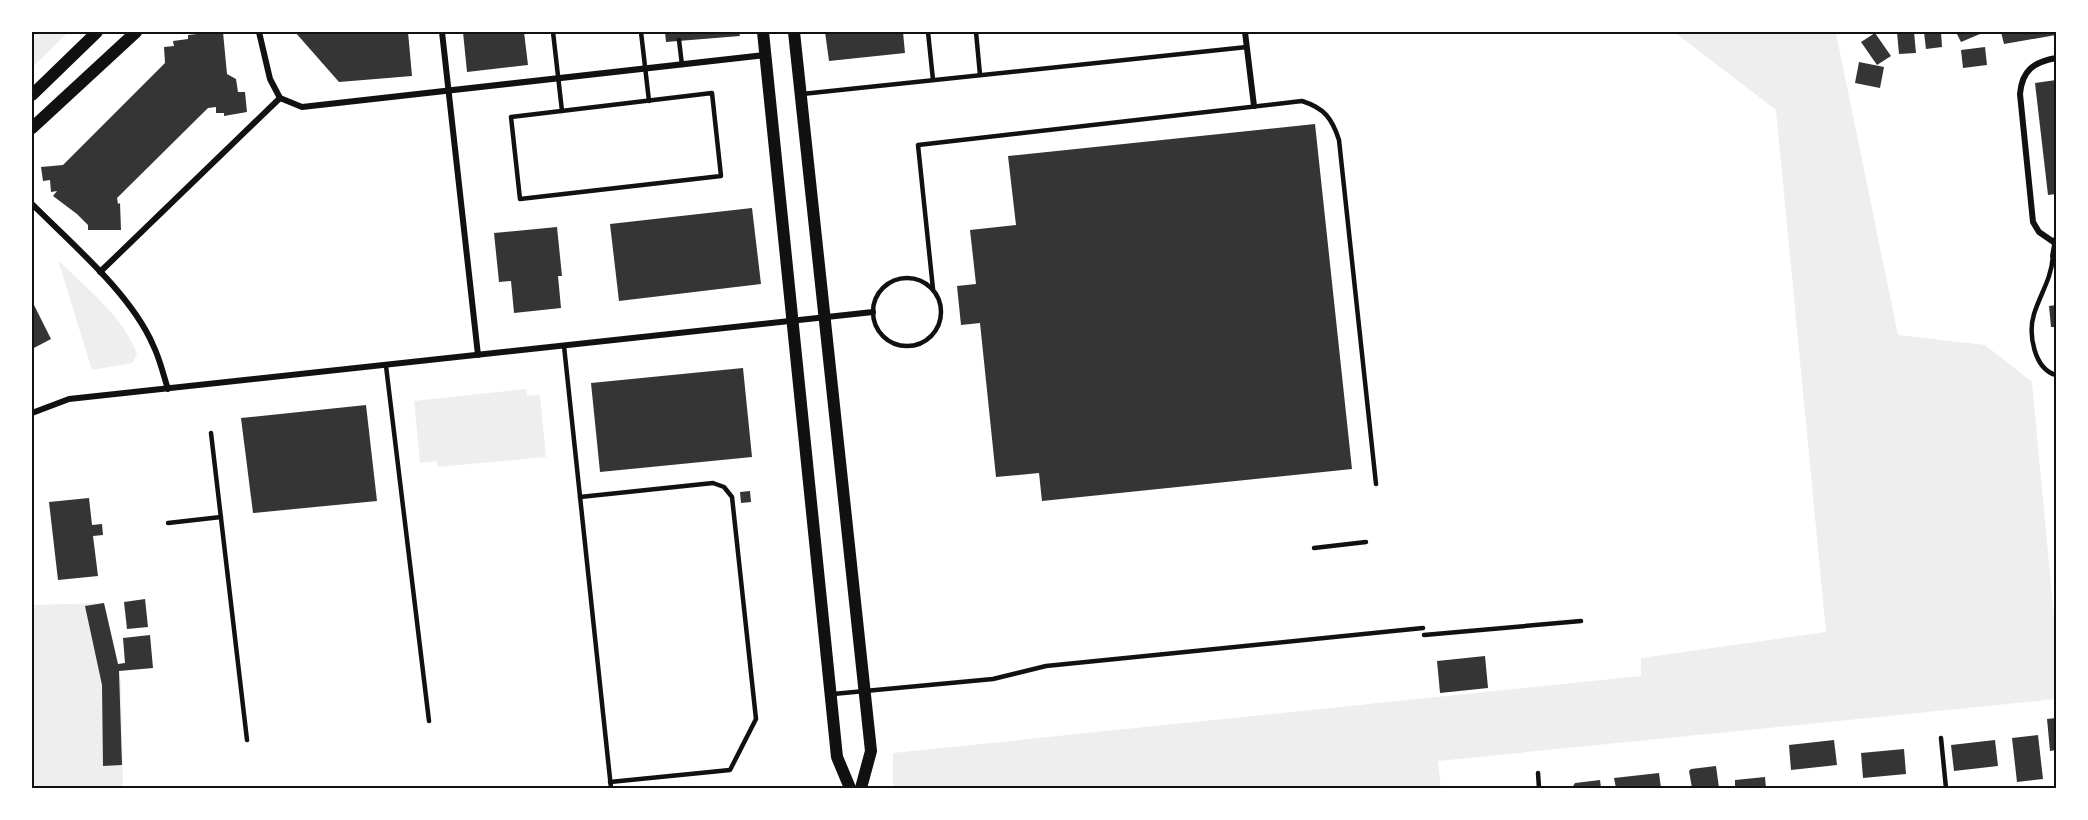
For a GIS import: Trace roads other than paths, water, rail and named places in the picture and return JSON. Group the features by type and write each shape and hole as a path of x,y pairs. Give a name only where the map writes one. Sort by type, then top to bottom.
{"main road":[{"path":"32,95 97,32"},
{"path":"32,128 136,32"},
{"path":"763,32 837,757 850,789"},
{"path":"794,32 871,751 861,789"}],"street":[{"path":"259,32 270,79 280,98 302,107 765,55"},
{"path":"442,32 478,355"},
{"path":"1245,32 1254,106"},
{"path":"2053,256 2056,241 2039,232 2033,222 2020,94 2022,80 2029,68 2042,60 2056,58"},
{"path":"99,272 280,98"},
{"path":"32,204 99,272 141,323 153,345 168,389"},
{"path":"32,413 69,399 873,312"}],"lane":[{"path":"553,32 562,111"},
{"path":"641,32 649,101"},
{"path":"928,32 933,80"},
{"path":"976,32 980,75"},
{"path":"680,40 682,65"},
{"path":"800,94 1247,47"},
{"path":"711,93 721,176 520,199 511,117 649,101 711,93"},
{"path":"933,289 915,279 895,280 879,293 873,312 875,323 888,340 910,345 921,343 930,337 941,318 941,308 933,289 918,145 1302,101 1320,107 1333,121 1339,140 1376,484"},
{"path":"2053,256 2049,283 2034,314 2031,329 2035,351 2042,366 2049,373 2056,375"},
{"path":"564,346 611,789"},
{"path":"386,366 429,721"},
{"path":"212,433 247,740"},
{"path":"580,497 713,483 724,487 732,497 756,719 730,770 610,782"},
{"path":"168,523 221,517"},
{"path":"1314,548 1366,542"},
{"path":"1424,635 1581,621"},
{"path":"831,694 993,679 1046,666 1423,628"},
{"path":"1941,738 1946,789"},
{"path":"1538,773 1539,789"}]}
